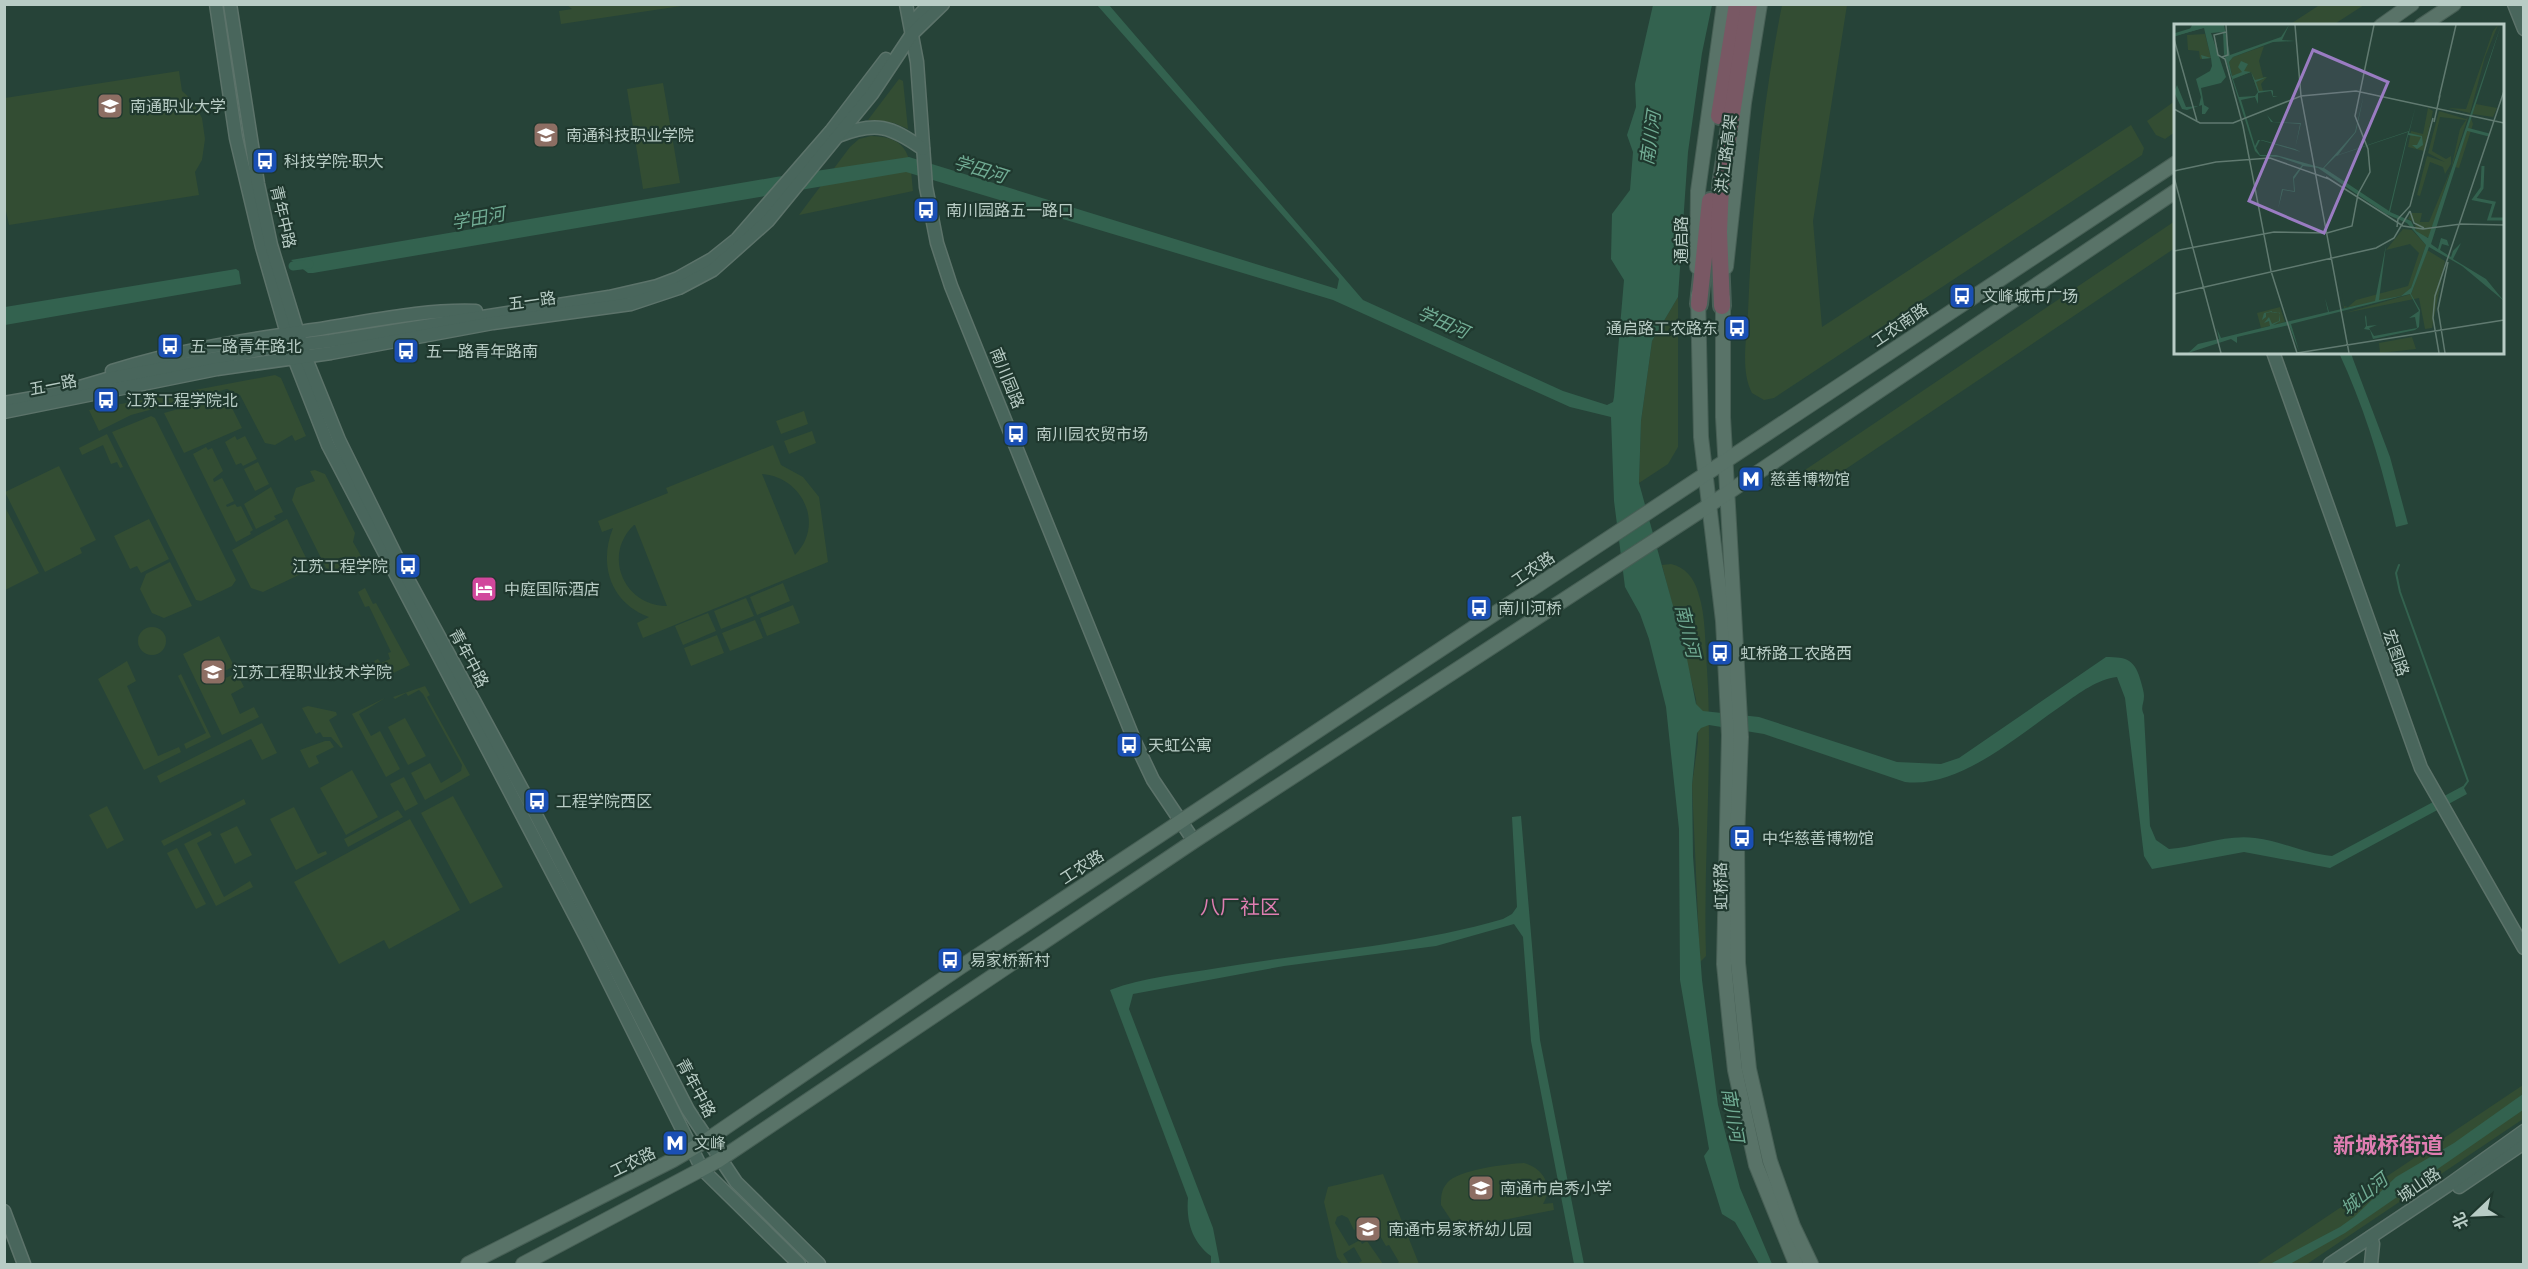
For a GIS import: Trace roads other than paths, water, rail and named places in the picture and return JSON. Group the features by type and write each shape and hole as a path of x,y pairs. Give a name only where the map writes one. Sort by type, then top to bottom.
{"highway":[{"name":"洪江路高架","path":"1699,304 1727,102 1737,4"},
{"name":"洪江路高架","path":"1722,306 1719,232 1727,102 1749,4"}],"main road":[{"name":"青年中路","path":"216,4 236,138 262,247 328,446 587,939 691,1150 702,1169 799,1264"},
{"name":"青年中路","path":"230,4 258,184 271,245 296,345 339,440 403,570 706,1140 736,1182 819,1264"},
{"name":"南川园路","path":"906,4 911,30 926,186 937,243 951,286 1135,742 1153,780 1194,841"},
{"name":"五一路","path":"4,412 217,369 296,345 425,312 451,310 494,314 620,295 678,278 712,259 737,238 773,199 845,113 930,4"},
{"name":"五一路","path":"4,403 56,394 138,363 493,323 631,304 657,296 713,270 742,247 788,196 872,94 911,30 943,4"},
{"name":"通启路","path":"1704,477 1698,366 1699,304 1696,235 1698,191 1724,4"},
{"path":"1725,461 1722,306 1744,103 1760,4"},
{"path":"2384,24 2412,4"},
{"path":"2424,24 2454,4"},
{"path":"2514,4 2523,29"},
{"path":"837,137 854,130 888,128 923,154"},
{"name":"工农南路","path":"1704,477 2174,164"},
{"path":"523,1264 719,1160 1194,841 1661,537 2174,192"},
{"name":"宏图路","path":"2274,354 2421,768 2523,948"},
{"name":"虹桥路","path":"1725,461 1728,492 1735,736 1738,963 1749,1069 1770,1161 1792,1226 1810,1264"},
{"name":"虹桥路","path":"1704,477 1734,709"},
{"name":"工农路","path":"468,1264 691,1150 959,968 1605,540 1704,477"},
{"name":"虹桥路","path":"1735,736 1724,964 1735,1071 1756,1165 1796,1264"},
{"name":"城山路","path":"2344,1264 2523,1131"},
{"name":"城山路","path":"2330,1264 2372,1241 2523,1143"},
{"path":"4,1211 24,1264"},
{"path":"2371,1264 2372,1241"}],"water":[{"name":"南川河","path":"1097,5 1109,5 1363,300 1563,391 1607,405 1613,402 1614,397 1624,280 1611,259 1612,214 1630,190 1633,152 1627,135 1636,107 1635,84 1653,5 1712,5 1702,53 1688,152 1678,297 1652,341 1641,421 1639,483 1685,649 1696,704 1703,711 1759,717 1897,762 1941,764 1959,758 2106,657 2120,658 2133,664 2143,689 2142,710 2150,826 2156,840 2169,849 2244,837 2332,856 2463,786 2467,794 2330,868 2244,852 2152,869 2144,856 2125,698 2117,677 2082,691 2009,743 1968,768 1947,777 1926,782 1905,782 1764,734 1709,725 1701,728 1697,733 1692,785 1693,856 1702,980 1718,1105 1740,1188 1772,1264 1759,1264 1735,1222 1722,1214 1704,1156 1709,1149 1680,980 1679,829 1666,707 1649,639 1640,614 1625,587 1614,501 1611,417 1570,407 1333,300 906,172 313,273 308,273 291,260 776,177 909,157 1337,289 1339,279"},
{"path":"236,269 239,271 241,284 5,325 5,307"},
{"path":"2339,354 2351,354 2390,457 2408,524 2396,527 2372,438"},
{"path":"1521,816 1540,1040 1584,1264 1574,1264 1531,1041 1523,937 1514,924 1436,946 1284,966 1133,994 1129,1009 1213,1228 1220,1264 1211,1264 1211,1256 1195,1238 1189,1223 1188,1198 1110,990 1163,976 1397,942 1503,919 1512,914 1517,907 1512,817"},
{"path":"2523,1094 2523,1110 2345,1233 2290,1264 2270,1264 2340,1227 2354,1217 2396,1177 2454,1143"}],"waterway":[{"name":"学田河","path":"293,266 309,264"},
{"path":"2399,565 2396,573 2400,592 2468,781 2463,788"}],"place":[{"name":"南通职业大学","path":"110,106"},
{"name":"南通科技职业学院","path":"546,135"},
{"name":"科技学院·职大","path":"265,161"},
{"name":"南川园路五一路口","path":"926,210"},
{"name":"文峰城市广场","path":"1962,296"},
{"name":"通启路工农路东","path":"1737,328"},
{"name":"五一路青年路北","path":"170,346"},
{"name":"五一路青年路南","path":"406,351"},
{"name":"江苏工程学院北","path":"106,400"},
{"name":"南川园农贸市场","path":"1016,434"},
{"name":"慈善博物馆","path":"1751,479"},
{"name":"江苏工程学院","path":"408,566"},
{"name":"中庭国际酒店","path":"484,589"},
{"name":"南川河桥","path":"1479,608"},
{"name":"虹桥路工农路西","path":"1720,653"},
{"name":"江苏工程职业技术学院","path":"213,672"},
{"name":"天虹公寓","path":"1129,745"},
{"name":"工程学院西区","path":"537,801"},
{"name":"中华慈善博物馆","path":"1742,838"},
{"name":"易家桥新村","path":"950,960"},
{"name":"文峰","path":"675,1143"},
{"name":"南通市启秀小学","path":"1481,1188"},
{"name":"南通市易家桥幼儿园","path":"1368,1229"}],"district":[{"name":"八厂社区","path":"1240,907"},
{"name":"新城桥街道","path":"2388,1145"}],"water label":[{"name":"城山河","path":"2364,1194"}]}
